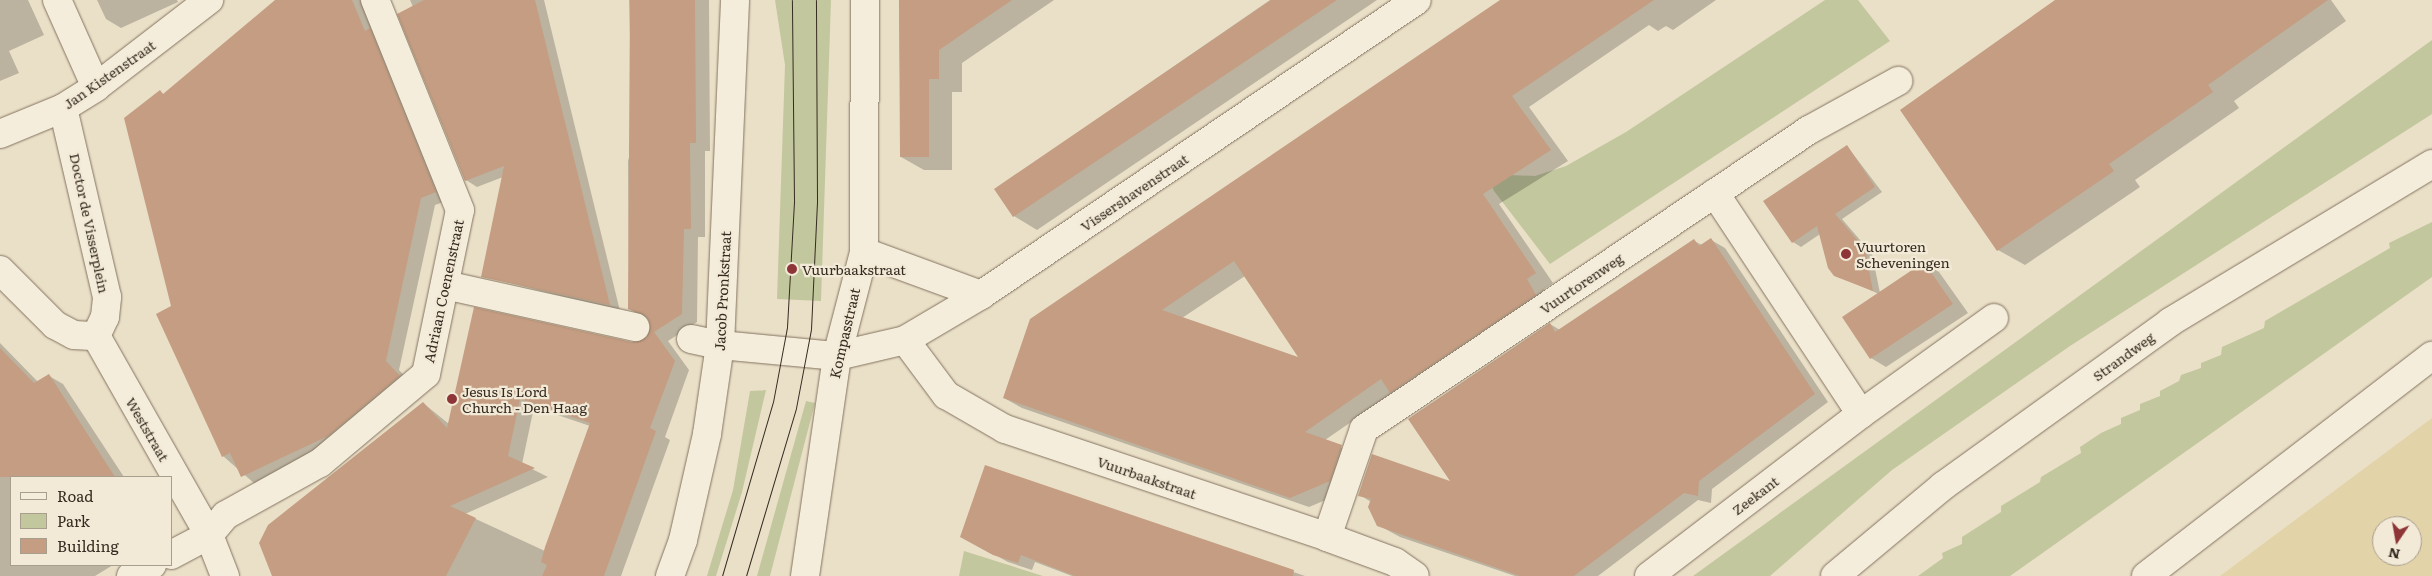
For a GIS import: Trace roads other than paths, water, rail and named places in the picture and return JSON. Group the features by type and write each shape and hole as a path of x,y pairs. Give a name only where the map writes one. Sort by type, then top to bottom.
{"street":[{"path":"56,0 96,87"},
{"name":"Jan Kistenstraat","path":"0,134 63,108 96,87 209,0"},
{"name":"Adriaan Coenenstraat","path":"172,554 209,535 226,515 320,463 426,374 460,210 375,0"},
{"name":"Jacob Pronkstraat","path":"670,576 684,540 705,443 720,345 735,0"},
{"name":"Kompasstraat","path":"805,576 837,356 864,252 865,0"},
{"name":"Vissershavenstraat","path":"837,356 904,340 981,295 1417,0"},
{"name":"Vuurtorenweg","path":"1327,538 1364,429 1809,130 1898,81"},
{"name":"Doctor de Visserplein","path":"63,108 107,297 105,317 96,336"},
{"name":"Strandweg","path":"1835,576 1943,486 2170,322 2432,164"},
{"path":"1715,194 1862,414"},
{"path":"864,252 981,295"},
{"path":"0,270 55,325 74,335 96,336"},
{"path":"444,286 635,327"},
{"name":"Zeekant","path":"1649,576 1862,414 1994,318"},
{"name":"Weststraat","path":"96,336 209,535 225,576"},
{"path":"691,339 720,345 837,356"},
{"name":"Vuurbaakstraat","path":"904,340 946,395 1005,429 1395,562 1415,576"},
{"path":"2146,576 2432,356"},
{"path":"131,576 150,566"}],"tram line":[{"path":"722,576 773,402 787,327 794,200 792,0"},
{"path":"746,576 796,408 811,329 817,200 816,0"}],"place":[{"name":"Vuurtoren Scheveningen","path":"1846,254"},
{"name":"Vuurbaakstraat","path":"792,269"},
{"name":"Jesus Is Lord Church - Den Haag","path":"452,399"}]}
